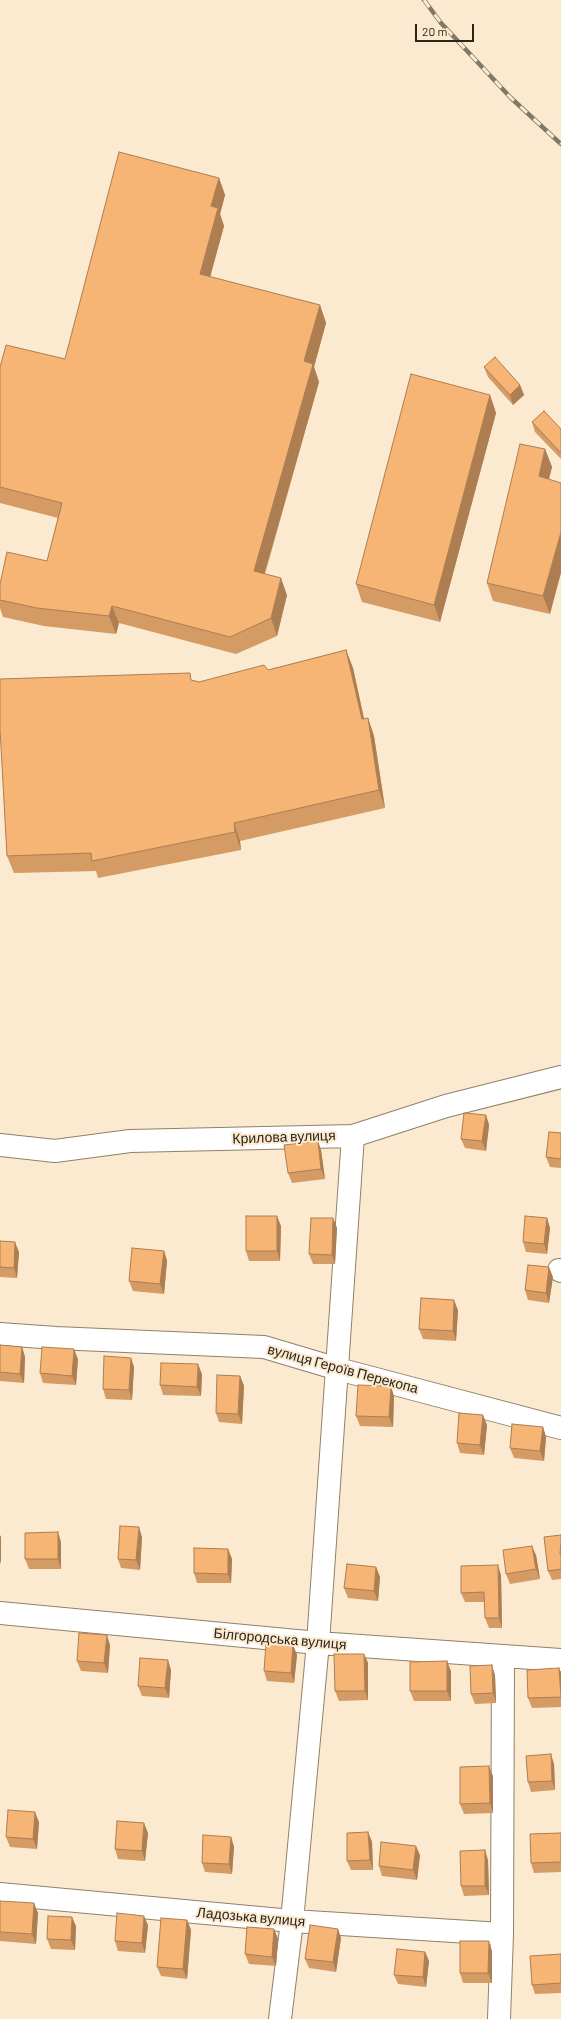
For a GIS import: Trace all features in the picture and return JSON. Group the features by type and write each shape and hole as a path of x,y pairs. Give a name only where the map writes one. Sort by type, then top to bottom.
{"street":[{"name":"Крилова вулиця","path":"0,1145 55,1151 130,1142 352,1136 446,1106 561,1077"},
{"path":"280,2019 292,1921 318,1644 338,1369 352,1136"},
{"name":"вулиця Героїв Перекопа","path":"0,1334 56,1338 264,1347 338,1369 561,1428"},
{"name":"Білгородська вулиця","path":"0,1613 318,1644 561,1660"},
{"path":"499,2019 502,1934 503,1656"},
{"name":"Ладозька вулиця","path":"0,1894 292,1921 502,1934"}],"building":[{"path":"119,152 219,178 211,206 218,208 200,274 320,305 304,361 313,364 254,571 281,578 271,618 230,637 112,606 109,616 37,608 0,600 0,584 7,552 47,561 62,503 0,487 0,367 6,345 65,359"},
{"path":"495,357 520,385 510,395 484,367"},
{"path":"411,374 490,395 434,605 356,584"},
{"path":"544,411 561,429 561,453 532,422"},
{"path":"520,444 545,449 539,476 561,483 561,532 543,596 487,583"},
{"path":"346,650 362,719 368,718 379,790 234,823 235,832 92,861 91,853 7,856 0,729 0,679 190,673 191,680 199,682 264,665 268,670"},
{"path":"464,1113 486,1115 482,1141 461,1139"},
{"path":"549,1132 561,1133 561,1159 546,1157"},
{"path":"318,1141 321,1169 288,1173 284,1145"},
{"path":"246,1216 277,1216 277,1251 246,1251"},
{"path":"525,1216 547,1218 544,1244 523,1242"},
{"path":"311,1218 333,1218 332,1255 309,1254"},
{"path":"0,1241 15,1242 14,1268 0,1267"},
{"path":"132,1248 164,1251 160,1284 129,1281"},
{"path":"528,1265 549,1267 546,1293 525,1290"},
{"path":"421,1298 454,1300 453,1331 419,1329"},
{"path":"0,1345 22,1347 20,1374 0,1372"},
{"path":"42,1347 74,1349 72,1376 40,1373"},
{"path":"104,1356 131,1358 129,1390 103,1389"},
{"path":"161,1363 198,1364 197,1387 160,1385"},
{"path":"217,1375 240,1376 238,1414 216,1413"},
{"path":"358,1385 391,1386 389,1417 356,1416"},
{"path":"459,1413 483,1415 480,1445 457,1443"},
{"path":"512,1424 543,1427 540,1451 510,1448"},
{"path":"120,1526 139,1527 136,1560 118,1559"},
{"path":"58,1532 58,1559 25,1559 25,1533"},
{"path":"561,1535 561,1569 548,1571 544,1537"},
{"path":"532,1546 536,1569 506,1574 503,1550"},
{"path":"194,1548 228,1549 228,1574 194,1573"},
{"path":"347,1564 376,1567 374,1591 344,1588"},
{"path":"498,1565 499,1618 485,1618 484,1592 461,1593 461,1566"},
{"path":"79,1633 107,1635 104,1663 77,1661"},
{"path":"266,1643 293,1645 291,1673 264,1671"},
{"path":"334,1654 364,1654 365,1691 335,1691"},
{"path":"140,1658 168,1660 165,1688 138,1686"},
{"path":"447,1661 447,1691 410,1691 410,1662"},
{"path":"492,1665 493,1693 471,1694 470,1666"},
{"path":"559,1668 561,1697 528,1698 527,1670"},
{"path":"551,1754 552,1781 528,1782 526,1756"},
{"path":"489,1766 490,1803 460,1804 460,1767"},
{"path":"8,1810 35,1812 33,1839 6,1837"},
{"path":"117,1821 144,1823 142,1851 115,1849"},
{"path":"368,1832 370,1860 347,1861 347,1833"},
{"path":"561,1833 561,1862 531,1863 530,1834"},
{"path":"203,1835 231,1837 229,1864 202,1863"},
{"path":"381,1842 416,1846 413,1870 379,1866"},
{"path":"485,1850 485,1886 461,1886 460,1851"},
{"path":"0,1901 34,1903 32,1934 0,1932"},
{"path":"117,1913 144,1916 142,1943 115,1941"},
{"path":"48,1916 72,1917 71,1940 47,1939"},
{"path":"161,1918 187,1920 183,1969 157,1967"},
{"path":"310,1925 338,1929 333,1962 305,1959"},
{"path":"247,1927 274,1929 272,1957 245,1954"},
{"path":"460,1941 489,1941 488,1973 460,1973"},
{"path":"397,1949 425,1952 423,1977 394,1975"},
{"path":"561,1954 561,1983 532,1985 530,1956"}],"railway":[{"path":"424,0 441,23 511,98 561,144"}]}
